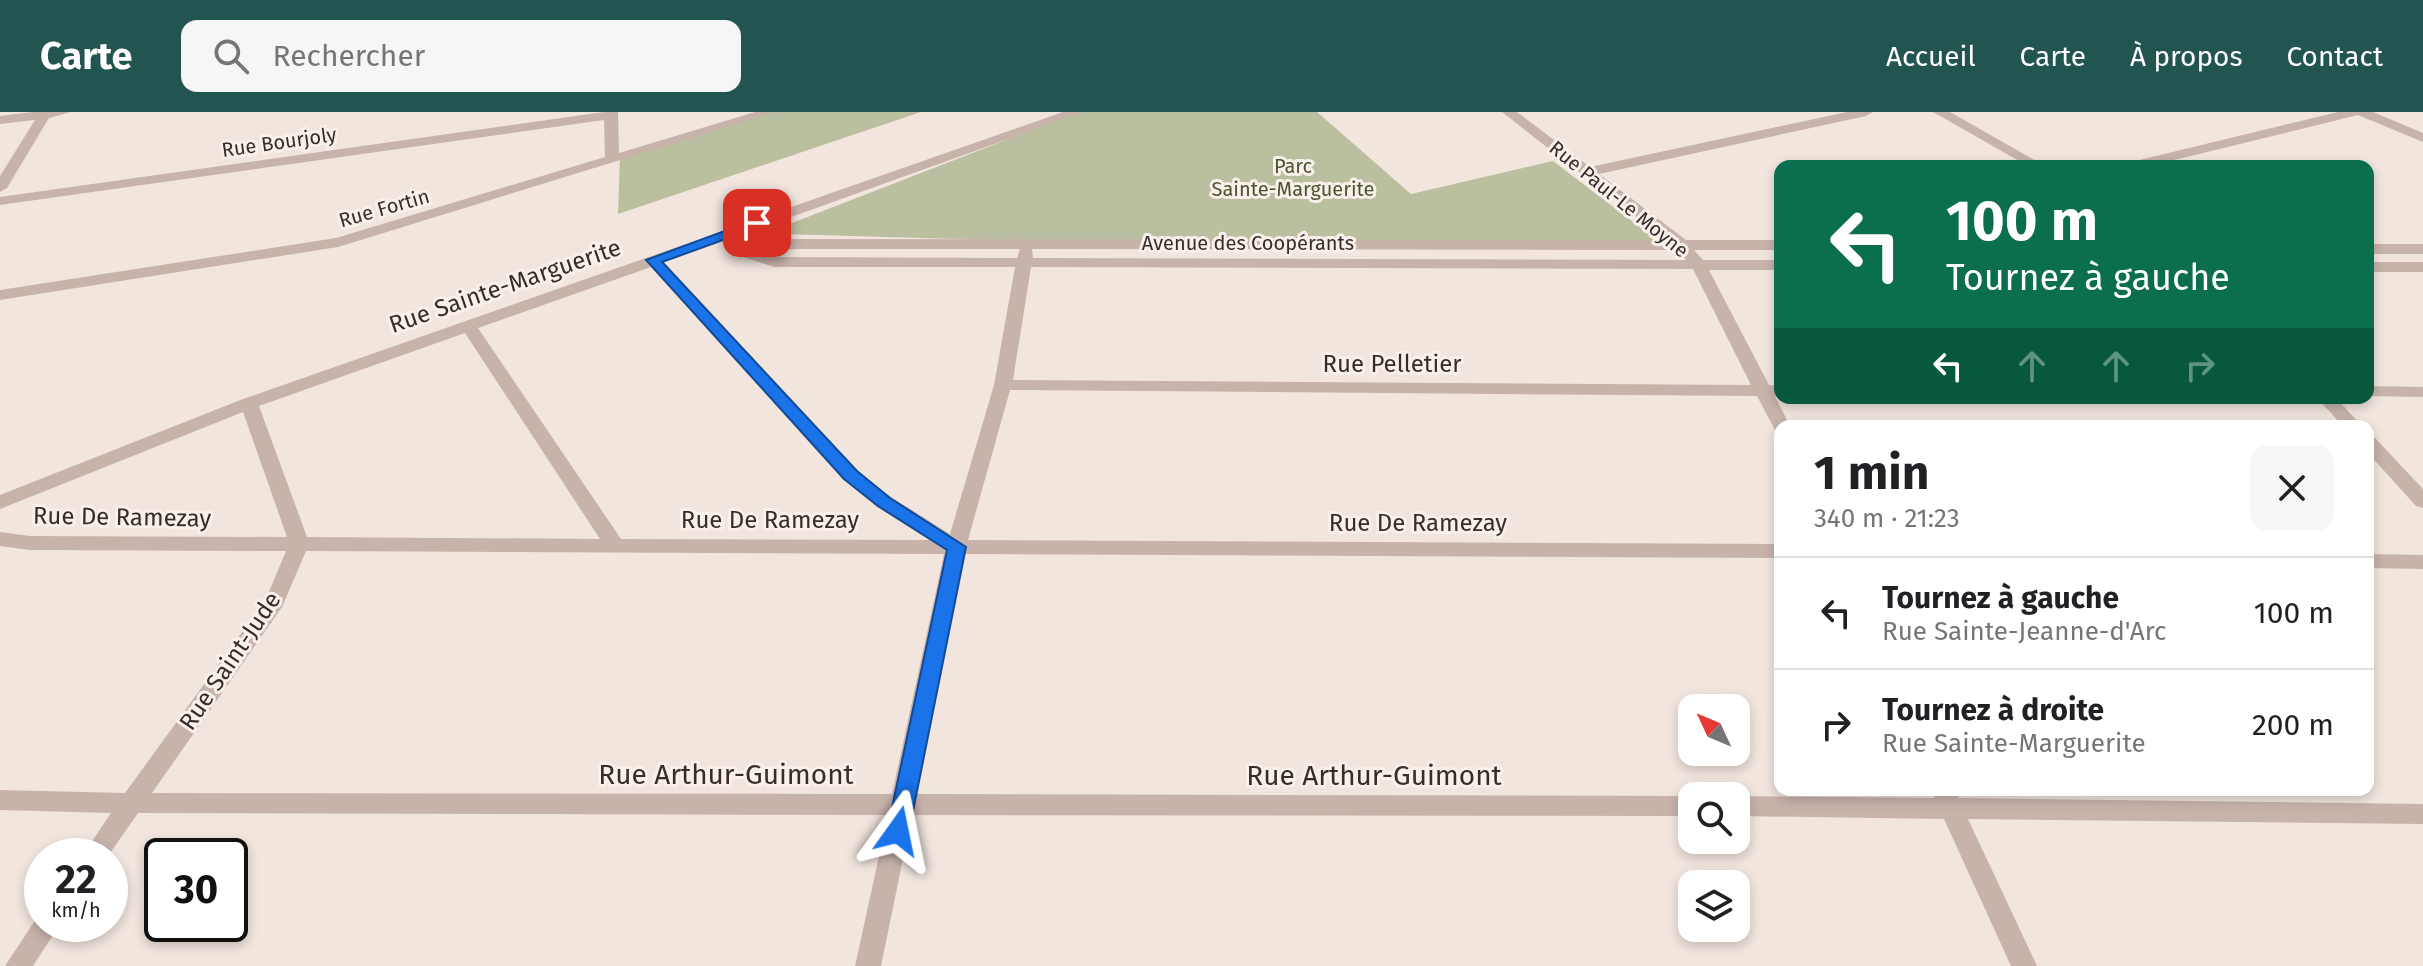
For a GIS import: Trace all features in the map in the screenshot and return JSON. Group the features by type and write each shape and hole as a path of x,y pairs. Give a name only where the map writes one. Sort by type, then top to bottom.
{"street":[{"path":"0,120 64,112"},
{"name":"Rue Bourjoly","path":"0,189 557,112"},
{"name":"Rue Fortin","path":"0,295 338,242 769,112"},
{"name":"Rue Sainte-Marguerite","path":"0,502 249,403 1076,112"},
{"name":"Rue Paul-Le Moyne","path":"1509,112 1682,245 1699,265 1772,392"},
{"path":"1588,172 1866,112"},
{"path":"1940,112 2027,160"},
{"path":"2157,160 2355,112"},
{"path":"2362,112 2423,138"},
{"path":"0,189 46,113"},
{"path":"611,114 612,160"},
{"name":"Rue Bourjoly","path":"0,201 611,114"},
{"name":"Avenue des Coopérants","path":"757,223 783,244 1354,264 1774,265"},
{"name":"Avenue des Coopérants","path":"725,235 746,253 774,262 1351,242 1774,245"},
{"path":"1351,242 1354,264"},
{"path":"2374,249 2423,249"},
{"path":"868,966 956,547 1003,385 1026,252"},
{"path":"653,260 850,475 884,502 956,547"},
{"path":"2374,267 2423,267"},
{"path":"467,324 615,546"},
{"name":"Rue Pelletier","path":"1003,385 1772,392"},
{"path":"2374,391 2423,392"},
{"path":"249,403 299,544"},
{"path":"2332,404 2347,420"},
{"path":"2374,448 2423,501"},
{"name":"Rue De Ramezay","path":"0,539 30,543 1774,551"},
{"name":"Rue Saint-Jude","path":"106,838 275,602 299,544"},
{"path":"2374,561 2423,562"},
{"path":"1946,798 2024,966"},
{"path":"1750,805 1946,798 2423,814"},
{"name":"Rue Arthur-Guimont","path":"0,800 130,803 1678,806"},
{"path":"18,966 35,942"}],"green space":[{"path":"766,112 921,112 618,214 620,156"},
{"name":"Parc Sainte-Marguerite","path":"1078,112 1317,112 1411,194 1553,161 1662,244 1028,241 782,234 787,225"}],"route":[{"path":"757,223 653,260 850,475 884,502 956,547 898,831"}]}
